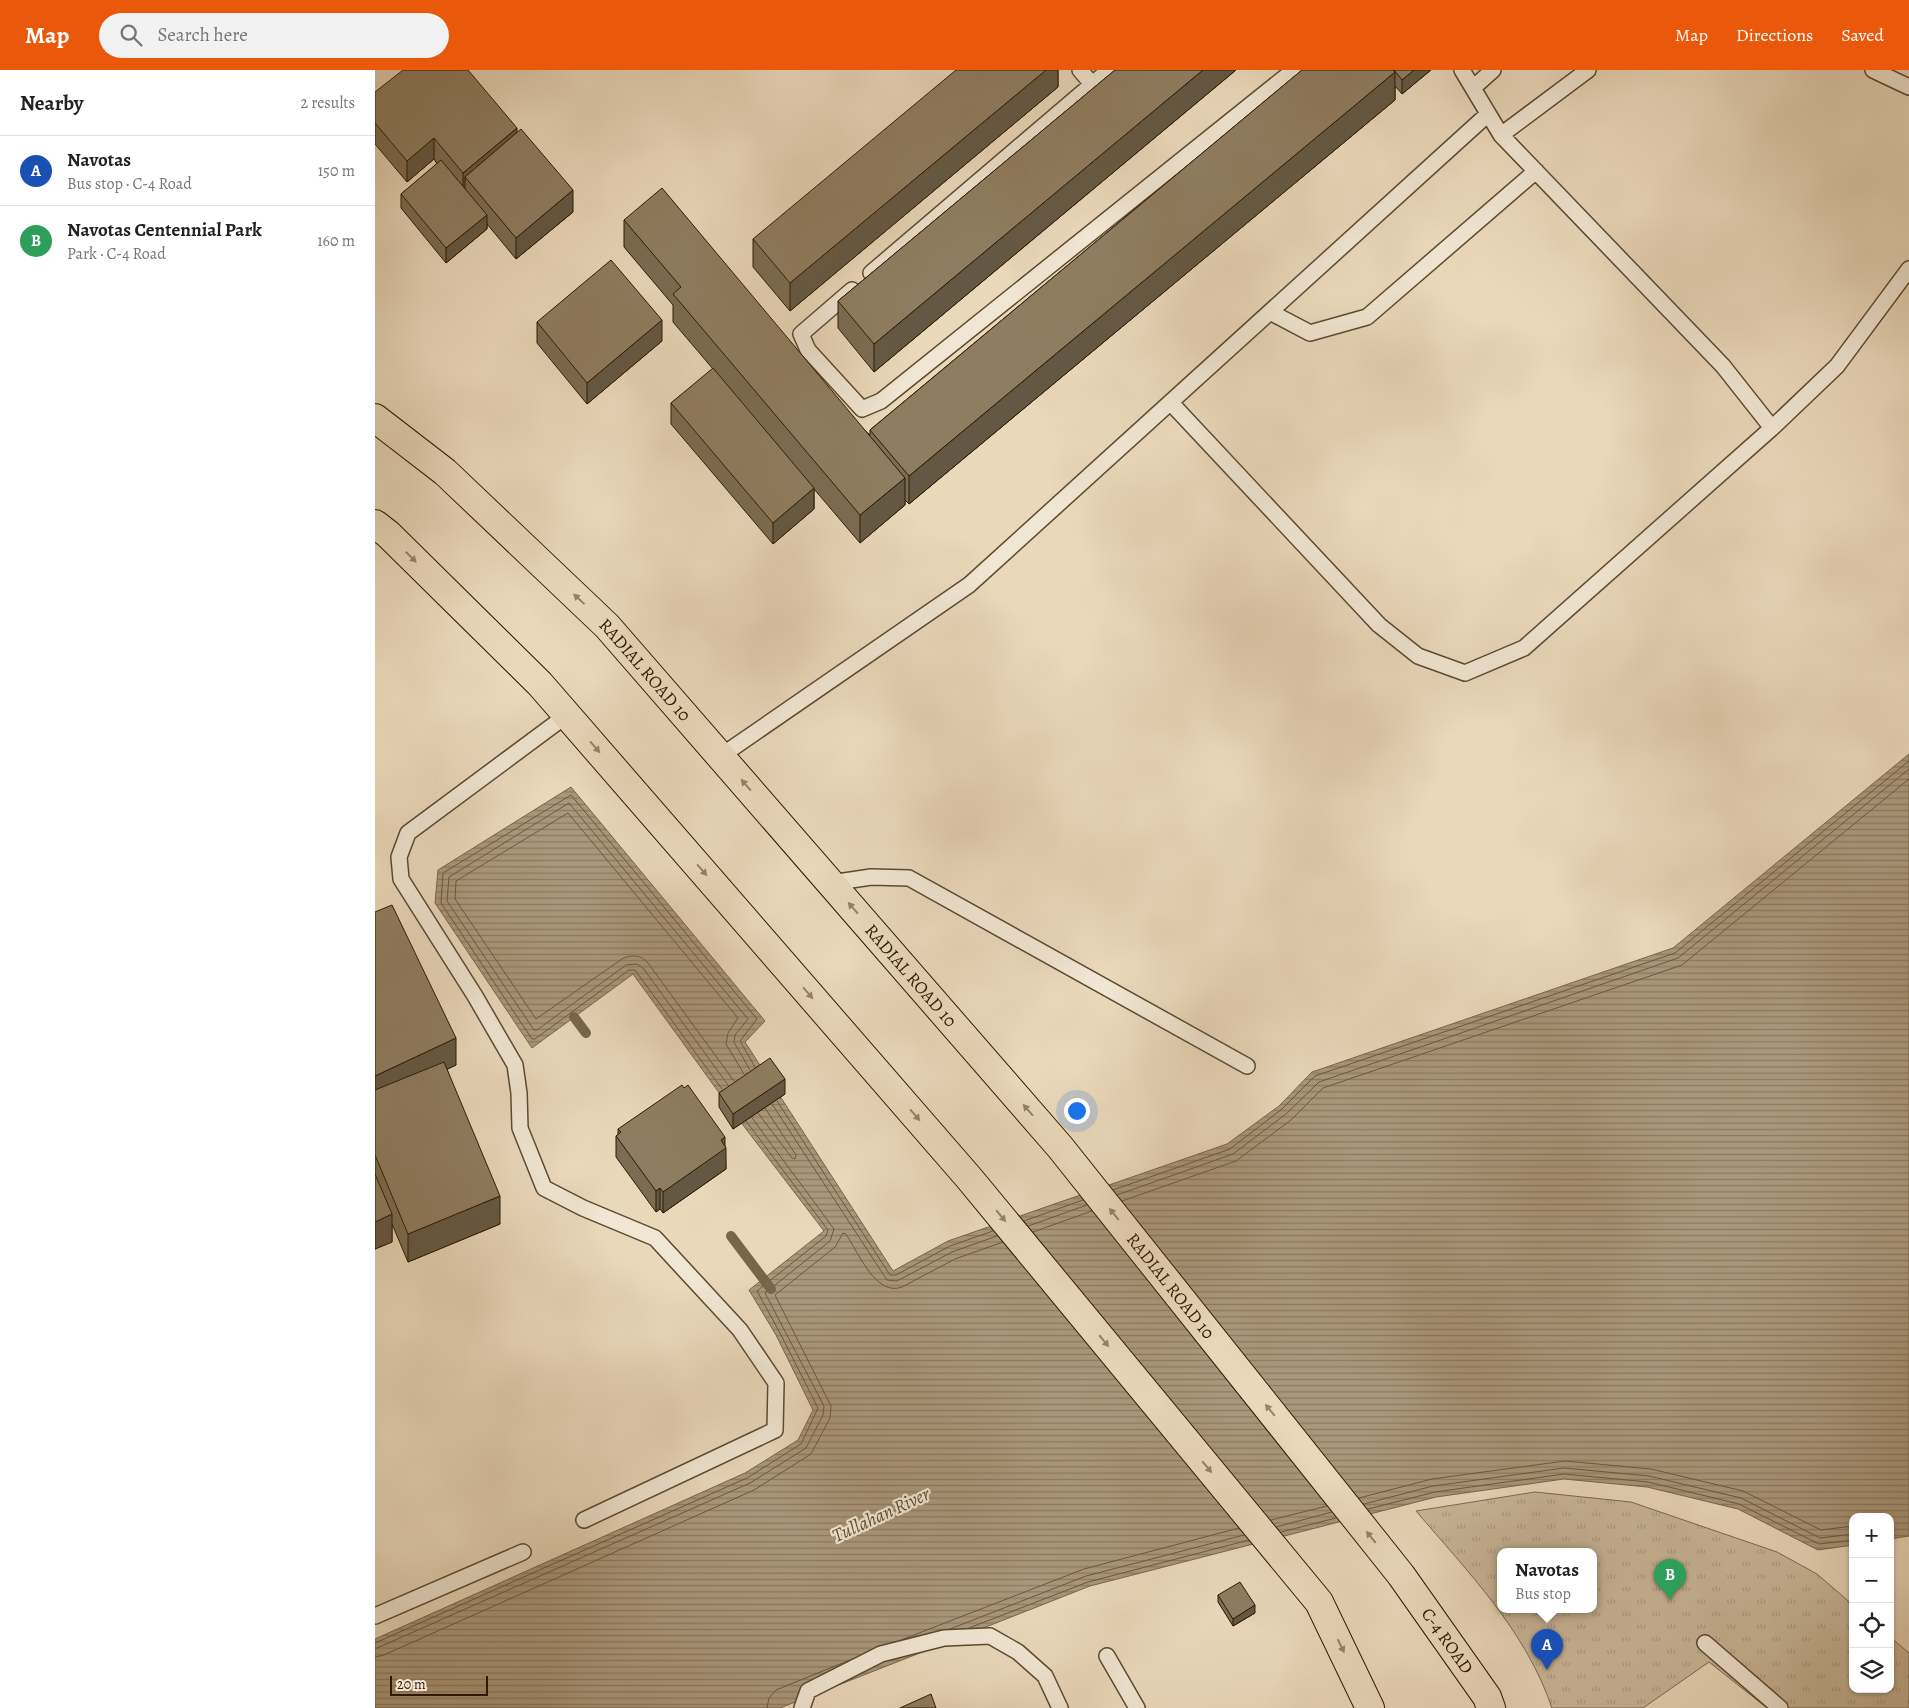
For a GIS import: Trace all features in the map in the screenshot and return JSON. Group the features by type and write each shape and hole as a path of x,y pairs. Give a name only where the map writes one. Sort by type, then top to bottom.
{"highway":[{"name":"RADIAL ROAD 10","path":"375,418 445,472 607,626 1060,1146 1401,1575"},
{"path":"375,524 389,534 520,664 567,715 969,1178 1319,1602 1370,1708"},
{"name":"C-4 ROAD","path":"1401,1575 1487,1697 1491,1708"}],"lane":[{"path":"1080,70 1092,84"},
{"path":"1109,70 801,334 808,350 862,409 881,401 1294,70"},
{"path":"1462,70 1501,135 1723,366 1772,428"},
{"path":"1473,88 1493,70"},
{"path":"1501,135 1588,70"},
{"path":"1873,70 1909,87"},
{"path":"721,756 969,585 1488,114"},
{"path":"1270,312 1310,333 1367,317 1536,171"},
{"path":"1171,403 1379,625 1418,656 1465,673 1524,648 1772,428 1837,366 1909,269"},
{"path":"567,715 408,833 399,857 401,879 475,996 515,1065 519,1093 519,1128 544,1188 583,1208 655,1238 740,1330 776,1383 775,1430 584,1520"},
{"path":"831,883 871,877 909,878 1247,1066"},
{"path":"375,1616 523,1552"},
{"path":"802,1708 808,1691 881,1654 944,1638 990,1636 1018,1652 1045,1676 1060,1708"},
{"path":"1705,1643 1780,1708"},
{"path":"1107,1656 1137,1708"}],"green space":[{"path":"1535,1492 1631,1502 1777,1552 1817,1574 1849,1602 1849,1693 1894,1693 1894,1640 1909,1653 1909,1708 1767,1708 1709,1662 1643,1708 1552,1708 1541,1680 1527,1653 1501,1613 1597,1613 1597,1548 1497,1548 1497,1607 1416,1511"}],"water":[{"name":"Tullahan River","path":"1909,754 1909,1536 1894,1538 1894,1513 1849,1513 1849,1546 1818,1550 1738,1509 1647,1487 1564,1479 1436,1497 1090,1586 780,1708 375,1708 375,1639 745,1473 798,1440 813,1410 776,1335 749,1290 824,1231 733,1112 633,974 532,1048 435,903 438,870 571,787 765,1021 745,1042 893,1271 948,1241 1227,1144 1279,1106 1312,1072 1673,948"}],"building":[{"path":"403,70 468,70 517,128 463,173 434,138 407,161 375,123 375,92"},
{"path":"956,70 1046,70 790,283 753,239"},
{"path":"1115,70 1203,70 874,344 838,301"},
{"path":"1302,70 1393,70 1395,72 909,476 870,430"},
{"path":"1394,70 1414,70 1402,80"},
{"path":"521,129 573,190 516,238 465,177"},
{"path":"441,160 487,215 446,248 401,194"},
{"path":"662,188 905,478 860,515 673,294 681,287 624,220"},
{"path":"611,260 662,320 587,383 537,322"},
{"path":"713,368 814,488 773,523 671,403"},
{"path":"392,905 456,1038 375,1076 375,912"},
{"path":"770,1058 785,1079 733,1114 719,1093"},
{"path":"444,1062 500,1196 408,1234 375,1155 375,1090"},
{"path":"682,1085 684,1088 688,1085 725,1137 721,1140 726,1148 663,1192 660,1188 656,1191 616,1136 621,1132 618,1129"},
{"path":"375,1174 392,1214 375,1222"},
{"path":"1240,1582 1255,1605 1233,1619 1218,1595"},
{"path":"931,1694 936,1708 900,1708"}],"waterway":[{"path":"574,1017 586,1033"},
{"path":"731,1236 771,1289"}],"place":[{"name":"Navotas Centennial Park","path":"1670,1600"},
{"name":"Navotas","path":"1547,1670"}]}
